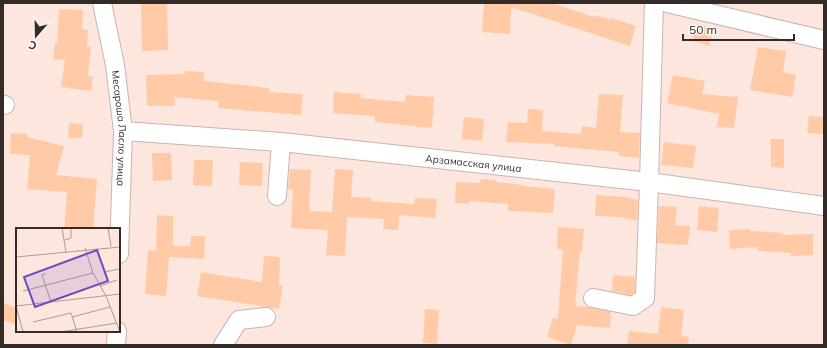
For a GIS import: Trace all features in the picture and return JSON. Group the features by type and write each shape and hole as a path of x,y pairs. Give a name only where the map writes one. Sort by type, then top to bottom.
{"street":[{"name":"Месароша Ласло улица","path":"102,3 115,65 123,131 120,228"},
{"path":"594,298 632,306 645,298 654,3"},
{"path":"667,3 824,40"},
{"name":"Арзамасская улица","path":"123,131 281,142 649,182 824,206"},
{"path":"277,196 281,142"},
{"path":"223,345 239,320 266,317"},
{"path":"116,345 117,332"}],"building":[{"path":"141,3 167,3 168,50 142,51"},
{"path":"484,3 551,3 594,17 595,15 610,20 610,18 636,26 630,46 511,7 510,34 482,32"},
{"path":"59,9 83,10 82,29 88,30 87,47 91,47 88,76 93,77 91,91 61,87 65,60 53,59 55,43 57,43"},
{"path":"697,24 714,29 709,46 693,41"},
{"path":"758,47 786,51 783,72 796,75 792,97 750,90"},
{"path":"185,71 204,72 204,81 269,88 269,92 303,94 301,115 218,108 219,101 174,97 175,106 147,106 146,75 185,74"},
{"path":"673,75 705,81 702,94 738,97 734,128 717,127 719,114 667,103"},
{"path":"334,92 361,94 361,98 405,102 406,95 434,97 432,128 375,122 375,116 333,113"},
{"path":"599,94 623,95 620,132 640,133 639,158 619,156 619,152 554,146 554,144 506,142 508,122 527,123 528,109 543,110 542,131 581,134 582,126 596,128"},
{"path":"809,116 824,117 824,134 807,133"},
{"path":"464,117 484,119 482,141 462,139"},
{"path":"69,123 83,124 82,138 68,138"},
{"path":"11,133 27,134 27,137 64,146 56,175 97,179 93,228 64,228 67,192 27,189 30,155 10,154"},
{"path":"771,139 784,139 784,168 771,167"},
{"path":"664,142 696,146 693,168 661,165"},
{"path":"152,153 171,153 172,180 153,181"},
{"path":"194,160 213,160 212,186 193,185"},
{"path":"240,162 263,163 262,186 239,185"},
{"path":"290,169 311,170 310,211 332,212 335,169 353,170 351,197 371,198 371,201 414,204 415,198 437,199 435,218 399,215 398,230 383,229 384,219 347,217 345,256 326,255 328,230 291,228 293,190 288,189"},
{"path":"481,179 496,180 496,182 523,185 522,186 555,189 553,213 508,211 508,204 470,201 469,204 455,203 456,182 480,183"},
{"path":"596,195 625,197 638,200 637,221 620,217 595,216"},
{"path":"659,206 677,207 675,225 690,226 688,245 657,243"},
{"path":"699,206 719,208 717,232 697,230"},
{"path":"157,215 173,216 173,246 190,246 191,236 205,236 204,259 169,257 166,296 145,294 148,250 156,251"},
{"path":"558,227 584,229 582,251 580,251 575,306 589,307 611,312 610,328 577,325 571,345 547,337 553,318 558,319 563,250 557,249"},
{"path":"750,229 750,231 783,233 783,235 813,234 813,255 791,256 791,253 758,251 758,247 730,249 729,230"},
{"path":"264,256 280,257 279,285 283,285 279,309 197,296 201,272 262,282"},
{"path":"613,275 635,277 635,292 631,295 612,291"},
{"path":"3,303 16,308 16,325 3,320"},
{"path":"661,307 684,310 681,336 689,337 688,345 627,345 629,331 658,334"},
{"path":"425,309 439,310 437,344 423,343"}]}
